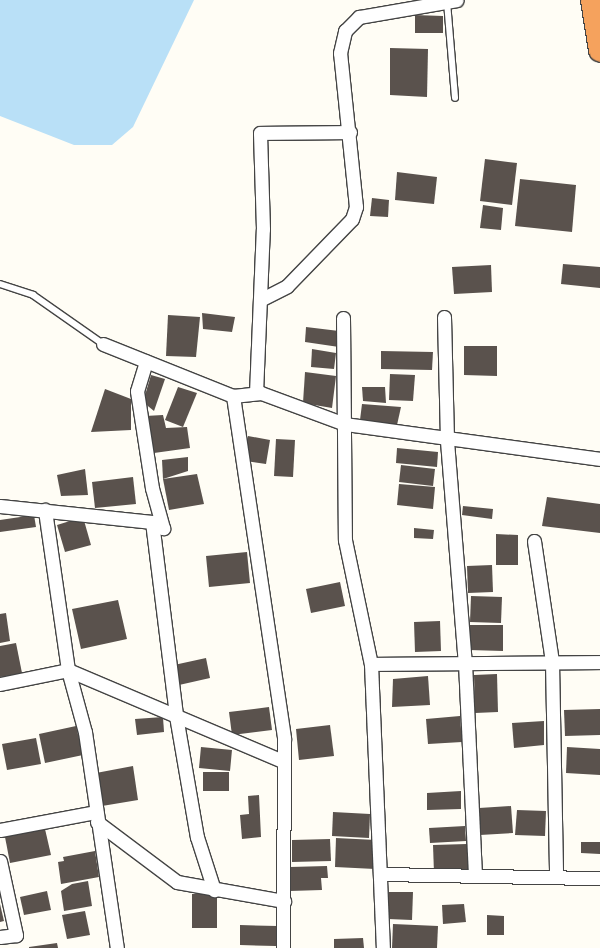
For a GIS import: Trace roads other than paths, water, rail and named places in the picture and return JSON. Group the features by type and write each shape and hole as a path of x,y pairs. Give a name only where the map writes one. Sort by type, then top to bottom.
{"highway":[{"path":"592,0 600,50"}],"street":[{"path":"260,300 287,286 352,219 356,207 350,132 340,53 344,31 359,17 451,0"},
{"path":"256,393 263,229 260,133 350,132"},
{"path":"444,317 447,441 465,662 476,876"},
{"path":"343,318 345,540 371,664 382,874 383,948"},
{"path":"103,344 233,396 256,393 345,424 447,441 600,459"},
{"path":"0,506 152,522 163,528 152,488 137,391 146,361"},
{"path":"233,396 284,738 282,761 284,901 283,948"},
{"path":"45,510 68,670 85,732 117,948"},
{"path":"152,522 176,716 197,837 214,890"},
{"path":"534,541 552,662 556,877"},
{"path":"371,664 600,662"},
{"path":"0,684 68,670 282,761"},
{"path":"0,830 97,817 177,882 214,890 284,901"},
{"path":"0,861 16,936 0,937"},
{"path":"382,874 600,878"}],"lane":[{"path":"451,0 455,98"},
{"path":"0,284 33,294 103,344"}],"water":[{"path":"0,0 194,0 133,127 112,145 74,145 0,116"}]}
